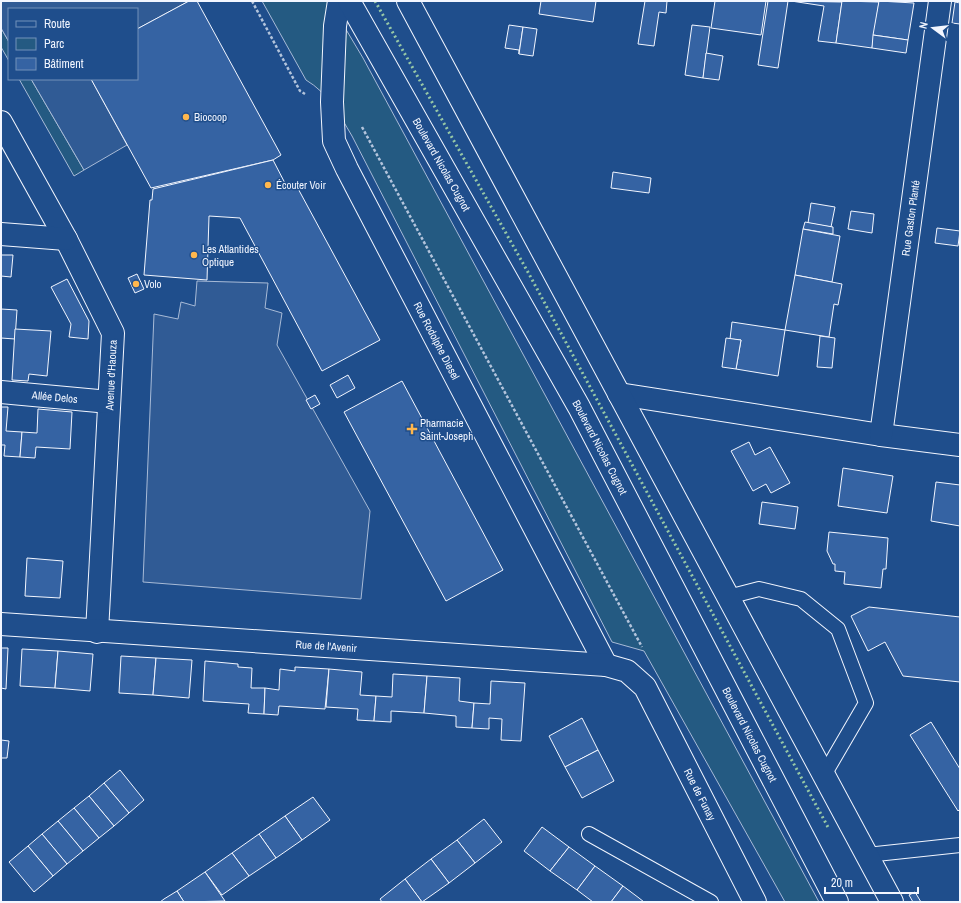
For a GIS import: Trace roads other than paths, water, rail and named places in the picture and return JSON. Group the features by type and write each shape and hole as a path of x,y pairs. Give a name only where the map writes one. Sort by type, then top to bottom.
{"street":[{"name":"Rue Rodolphe Diesel","path":"339,1 335,26 332,102 334,141 347,169 606,665"},
{"name":"Boulevard Nicolas Cugnot","path":"349,1 579,407 837,902"},
{"path":"408,1 892,902"},
{"name":"Rue Gaston Planté","path":"881,435 940,1"},
{"name":"Avenue d'Haouza","path":"1,122 66,239 113,333 97,632"},
{"path":"1,234 66,239"},
{"name":"Allée Delos","path":"1,392 109,402"},
{"path":"619,394 881,435 960,445"},
{"name":"Rue de l'Avenir","path":"1,624 97,632 606,665 627,671 645,687"},
{"name":"Rue de Funay","path":"645,687 755,902"}],"lane":[{"path":"728,597 759,589 801,599 838,629 866,703 824,775"},
{"path":"589,834 711,902"},
{"path":"867,855 960,845"}],"place":[{"name":"Biocoop","path":"186,117"},
{"name":"Écouter Voir","path":"268,185"},
{"name":"Les Atlantides Optique","path":"194,255"},
{"name":"Volo","path":"136,284"},
{"name":"Pharmacie Saint-Joseph","path":"412,429"}]}
